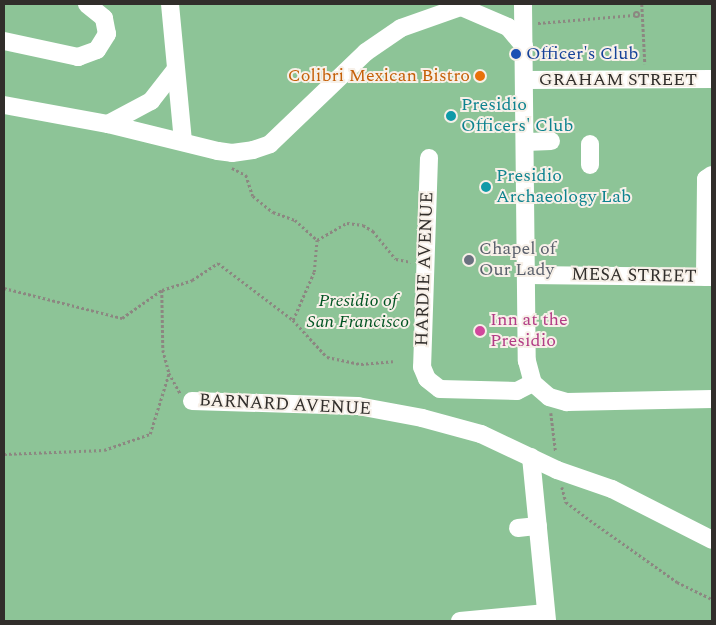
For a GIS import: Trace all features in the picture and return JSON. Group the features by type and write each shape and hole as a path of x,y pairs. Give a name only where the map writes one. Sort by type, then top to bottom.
{"street":[{"path":"4,41 78,57 97,50 107,34 104,18 86,4"},
{"path":"170,4 183,141"},
{"path":"523,4 527,361 533,383 548,397 567,402 712,399"},
{"path":"4,105 108,124 232,153 270,144 366,52 401,28 464,5 508,27 524,46"},
{"path":"108,124 151,101 175,70"},
{"name":"GRAHAM STREET","path":"525,80 712,79"},
{"path":"526,142 551,141"},
{"path":"590,144 590,165"},
{"name":"HARDIE AVENUE","path":"429,158 424,264 428,300 422,367 427,379 440,389 517,391 533,383"},
{"path":"709,182 709,277"},
{"name":"MESA STREET","path":"526,275 591,269 709,277"},
{"name":"BARNARD AVENUE","path":"192,401 358,406 481,434 557,470 637,500 712,540"},
{"path":"460,621 545,617 531,458"},
{"path":"518,528 538,526"}],"path":[{"path":"642,4 641,15 646,79"},
{"path":"538,23 634,15 637,12 641,15"},
{"path":"218,151 222,163 246,175 253,196 273,212 295,220 316,240 314,272 293,320"},
{"path":"316,240 347,223 363,225 373,231 396,259 424,264"},
{"path":"4,288 122,318 162,290 192,280 218,263 293,320 327,356 361,364 393,360"},
{"name":"BARNARD AVENUE","path":"162,290 163,350 169,373 177,390 192,401"},
{"path":"4,454 104,450 150,434 169,373"},
{"path":"548,397 557,470 566,502 677,582 712,599"}],"green space":[{"name":"Presidio of San Francisco","path":"4,4 712,4 712,621 4,621"}],"place":[{"name":"Officer's Club","path":"516,54"},
{"name":"Colibri Mexican Bistro","path":"480,76"},
{"name":"Presidio Officers' Club","path":"451,116"},
{"name":"Presidio Archaeology Lab","path":"486,187"},
{"name":"Chapel of Our Lady","path":"469,260"},
{"name":"Inn at the Presidio","path":"480,331"}]}
